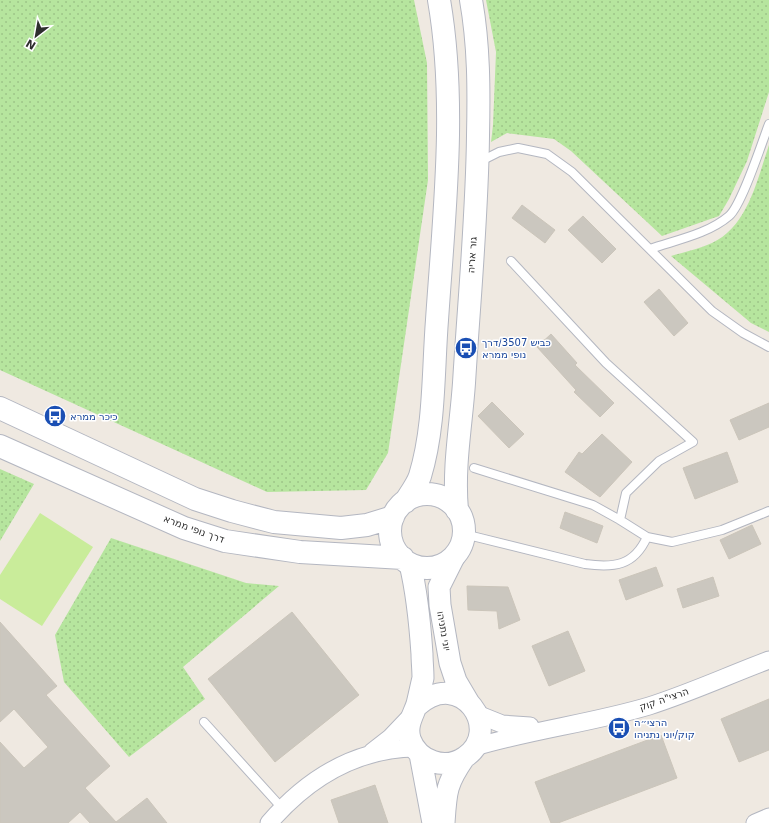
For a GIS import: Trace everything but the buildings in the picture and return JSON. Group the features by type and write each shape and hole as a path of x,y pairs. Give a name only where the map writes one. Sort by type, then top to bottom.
{"main road":[{"path":"0,408 195,499 274,522 341,528 367,525 399,510 415,496 426,494 438,496 449,501 457,510 464,526 461,546 454,557 444,564 433,568 421,567 407,561 396,549 391,539 391,528 399,510 420,478 425,457 430,413 446,186 448,90 445,32 439,0"},
{"name":"גור אריה","path":"457,510 455,466 462,407 478,163 479,89 476,28 470,0"},
{"name":"דרך נופי ממרא","path":"0,446 184,528 225,541 300,552 407,561"}],"street":[{"name":"יוני נתניהו","path":"454,557 439,587 440,605 450,663 456,682 473,709"},
{"path":"407,561 420,631 423,677 413,712 410,739 417,751 433,823"},
{"name":"הרצי\"ה קוק","path":"470,752 512,736 601,718 651,705 769,660"},
{"path":"368,756 390,738 413,712 433,695 443,693 462,697 473,709 480,731 470,752 451,776 447,790 444,823"},
{"name":"הרצי\"ה קוק","path":"473,709 502,724 556,727"},
{"path":"269,823 282,808 329,770 368,756 395,748 417,751 427,760 441,764 456,762 470,752"},
{"path":"755,823 769,817"}],"lane":[{"path":"650,249 715,226 730,215 743,192 769,124"},
{"path":"478,163 499,152 518,148 547,154 572,172 712,311 743,333 769,347"},
{"path":"511,261 606,363 693,442 659,461 626,494 620,520"},
{"path":"474,468 593,505 647,537 672,542 722,530 769,511"},
{"path":"464,534 601,567 616,566 630,559 641,549 647,537"},
{"path":"204,722 282,808"}],"green space":[{"path":"0,0 414,0 427,63 428,180 388,453 366,490 267,492 0,370"},
{"path":"486,0 769,0 769,92 747,161 719,216 662,236 571,151 554,139 507,133 491,142 496,52"},
{"path":"769,145 769,332 751,323 671,256 712,243 724,235 734,225 743,214 750,201"},
{"path":"0,469 34,484 0,541"},
{"path":"40,513 93,547 42,626 0,599 0,575"},
{"path":"111,538 246,583 279,586 183,667 205,699 129,757 64,682 55,635"}],"place":[{"name":"כביש 3507/דרך נופי ממרא","path":"466,348"},
{"name":"כיכר ממרא","path":"55,416"},
{"name":"הרצי״ה קוק/יוני נתניהו","path":"619,728"}]}
